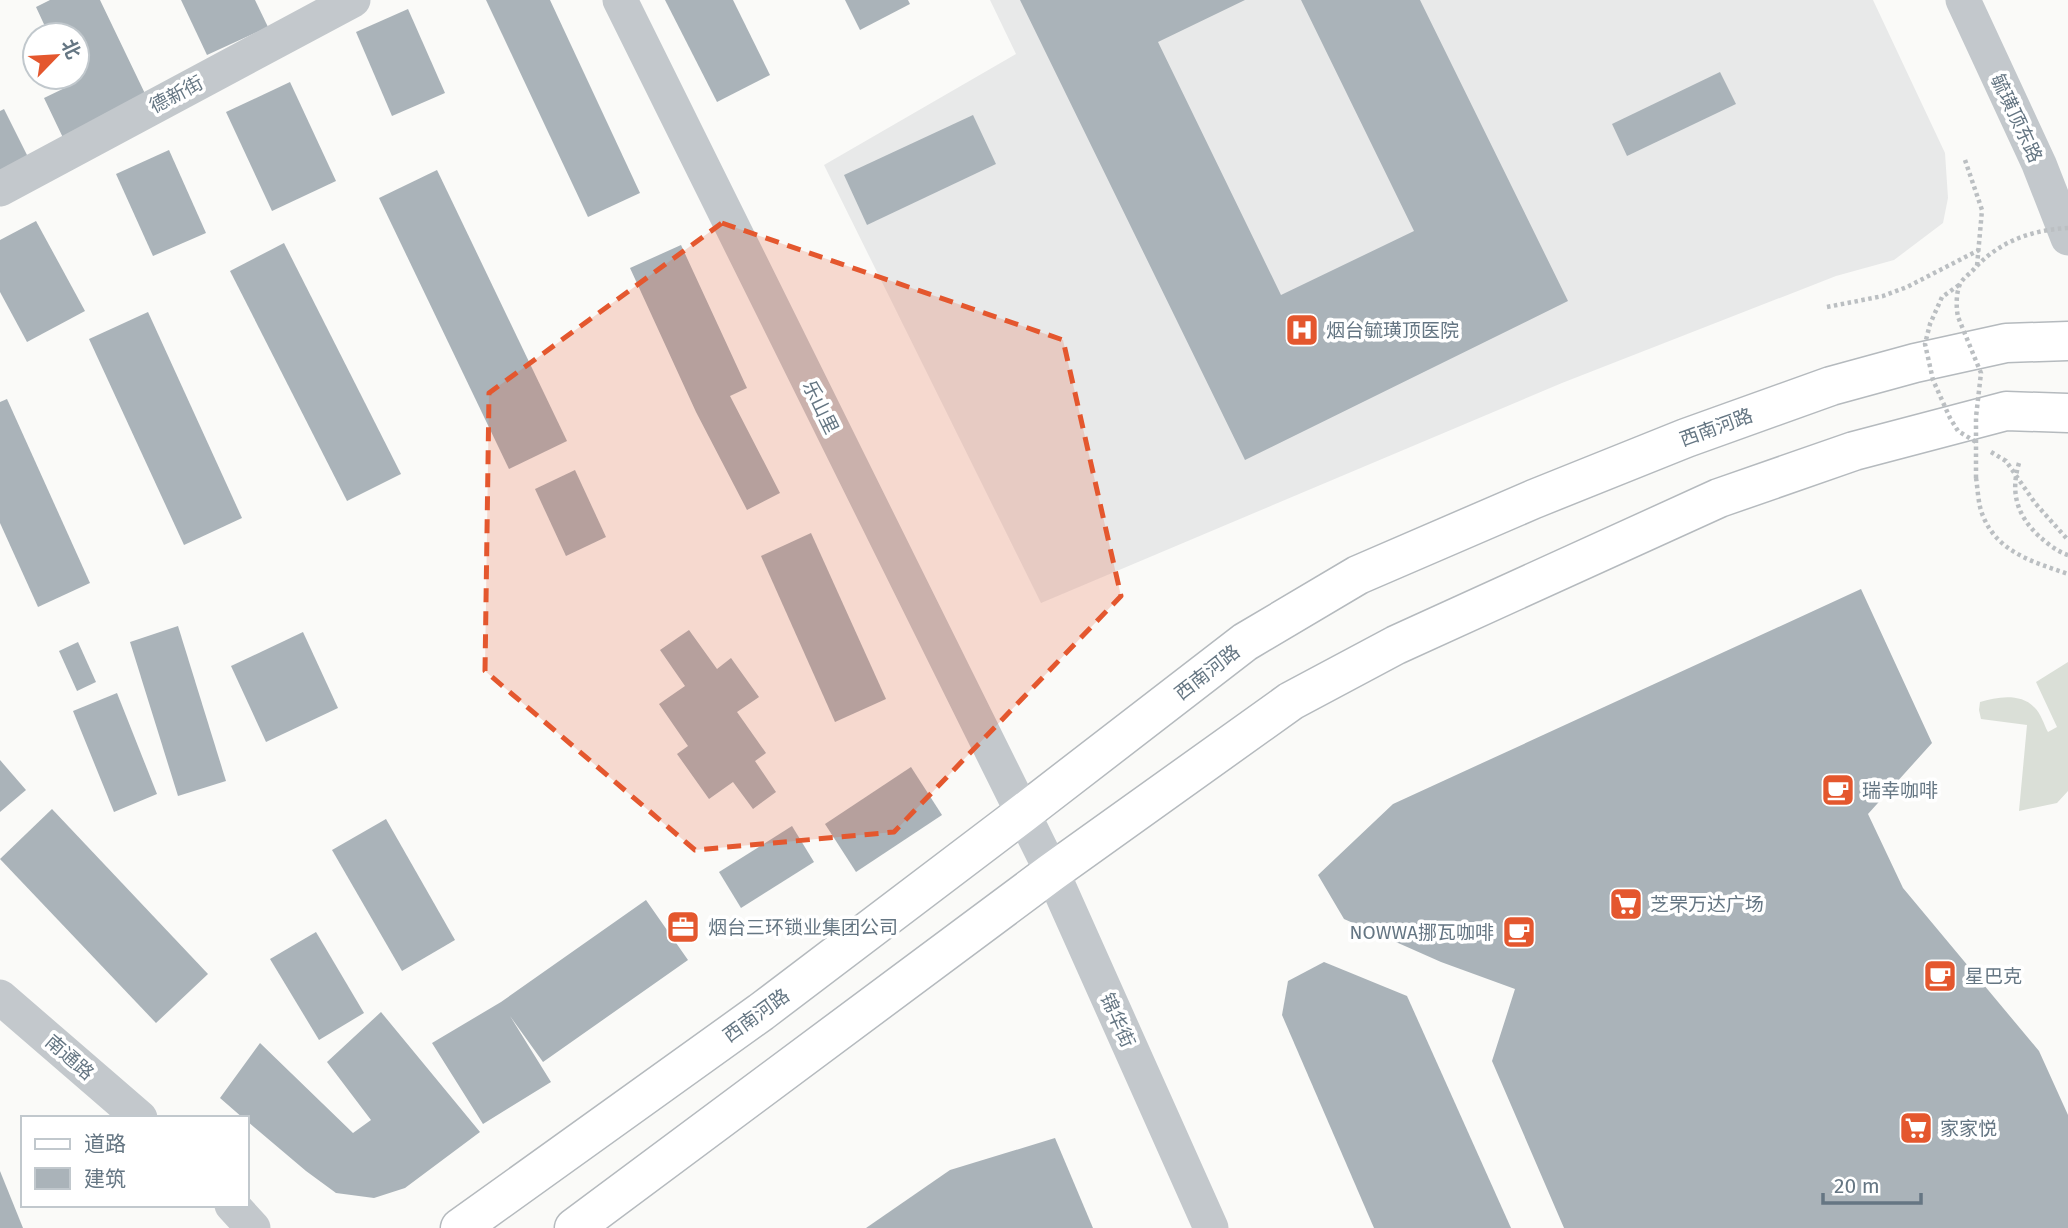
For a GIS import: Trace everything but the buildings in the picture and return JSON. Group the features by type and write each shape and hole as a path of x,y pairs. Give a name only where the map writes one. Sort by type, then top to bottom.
{"main road":[{"name":"西南河路","path":"460,1228 761,1012 1245,642 1358,575 1546,494 1686,438 1831,386 1915,363 2006,343 2068,341"},
{"path":"574,1228 1052,872 1291,701 1326,681 1396,645 1719,498 1854,451 2006,411 2068,413"}],"street":[{"name":"德新街","path":"0,189 353,0"},
{"name":"乐山里","path":"620,0 1022,814"},
{"name":"毓璜顶东路","path":"1963,0 2039,164 2068,238"},
{"name":"锦华街","path":"1022,814 1052,872 1211,1228"},
{"name":"南通路","path":"0,997 138,1116"},
{"path":"234,1207 253,1228"}],"path":[{"path":"1965,160 1982,210 1977,266"},
{"path":"2068,228 2016,238 1989,254 1942,298 1930,324 1925,344 1933,380 1958,431 2006,461 2035,503 2068,540"},
{"path":"1827,307 1882,296 1907,287 1979,250"},
{"path":"1960,284 1956,307 1958,317 1981,373 1976,478 1982,514 1994,534 2019,556 2068,574"},
{"path":"2019,463 2014,478 2019,513 2044,541 2068,555"}],"highlighted area":[{"path":"722,223 1063,340 1121,596 894,832 695,850 485,671 489,393"}],"shaded area":[{"name":"烟台毓璜顶医院","path":"990,0 1873,0 1945,153 1948,198 1943,223 1894,260 1836,276 1562,383 1041,603 824,165 1016,54"},
{"path":"2068,662 2068,791 2057,803 2019,811 2027,725 1981,719 1980,702 2001,698 2022,700 2036,710 2048,732 2057,727 2036,682"}],"place":[{"name":"烟台毓璜顶医院","path":"1302,330"},
{"name":"瑞幸咖啡","path":"1838,790"},
{"name":"芝罘万达广场","path":"1626,904"},
{"name":"烟台三环锁业集团公司","path":"683,927"},
{"name":"NOWWA挪瓦咖啡","path":"1519,932"},
{"name":"星巴克","path":"1940,976"},
{"name":"家家悦","path":"1916,1128"}]}
